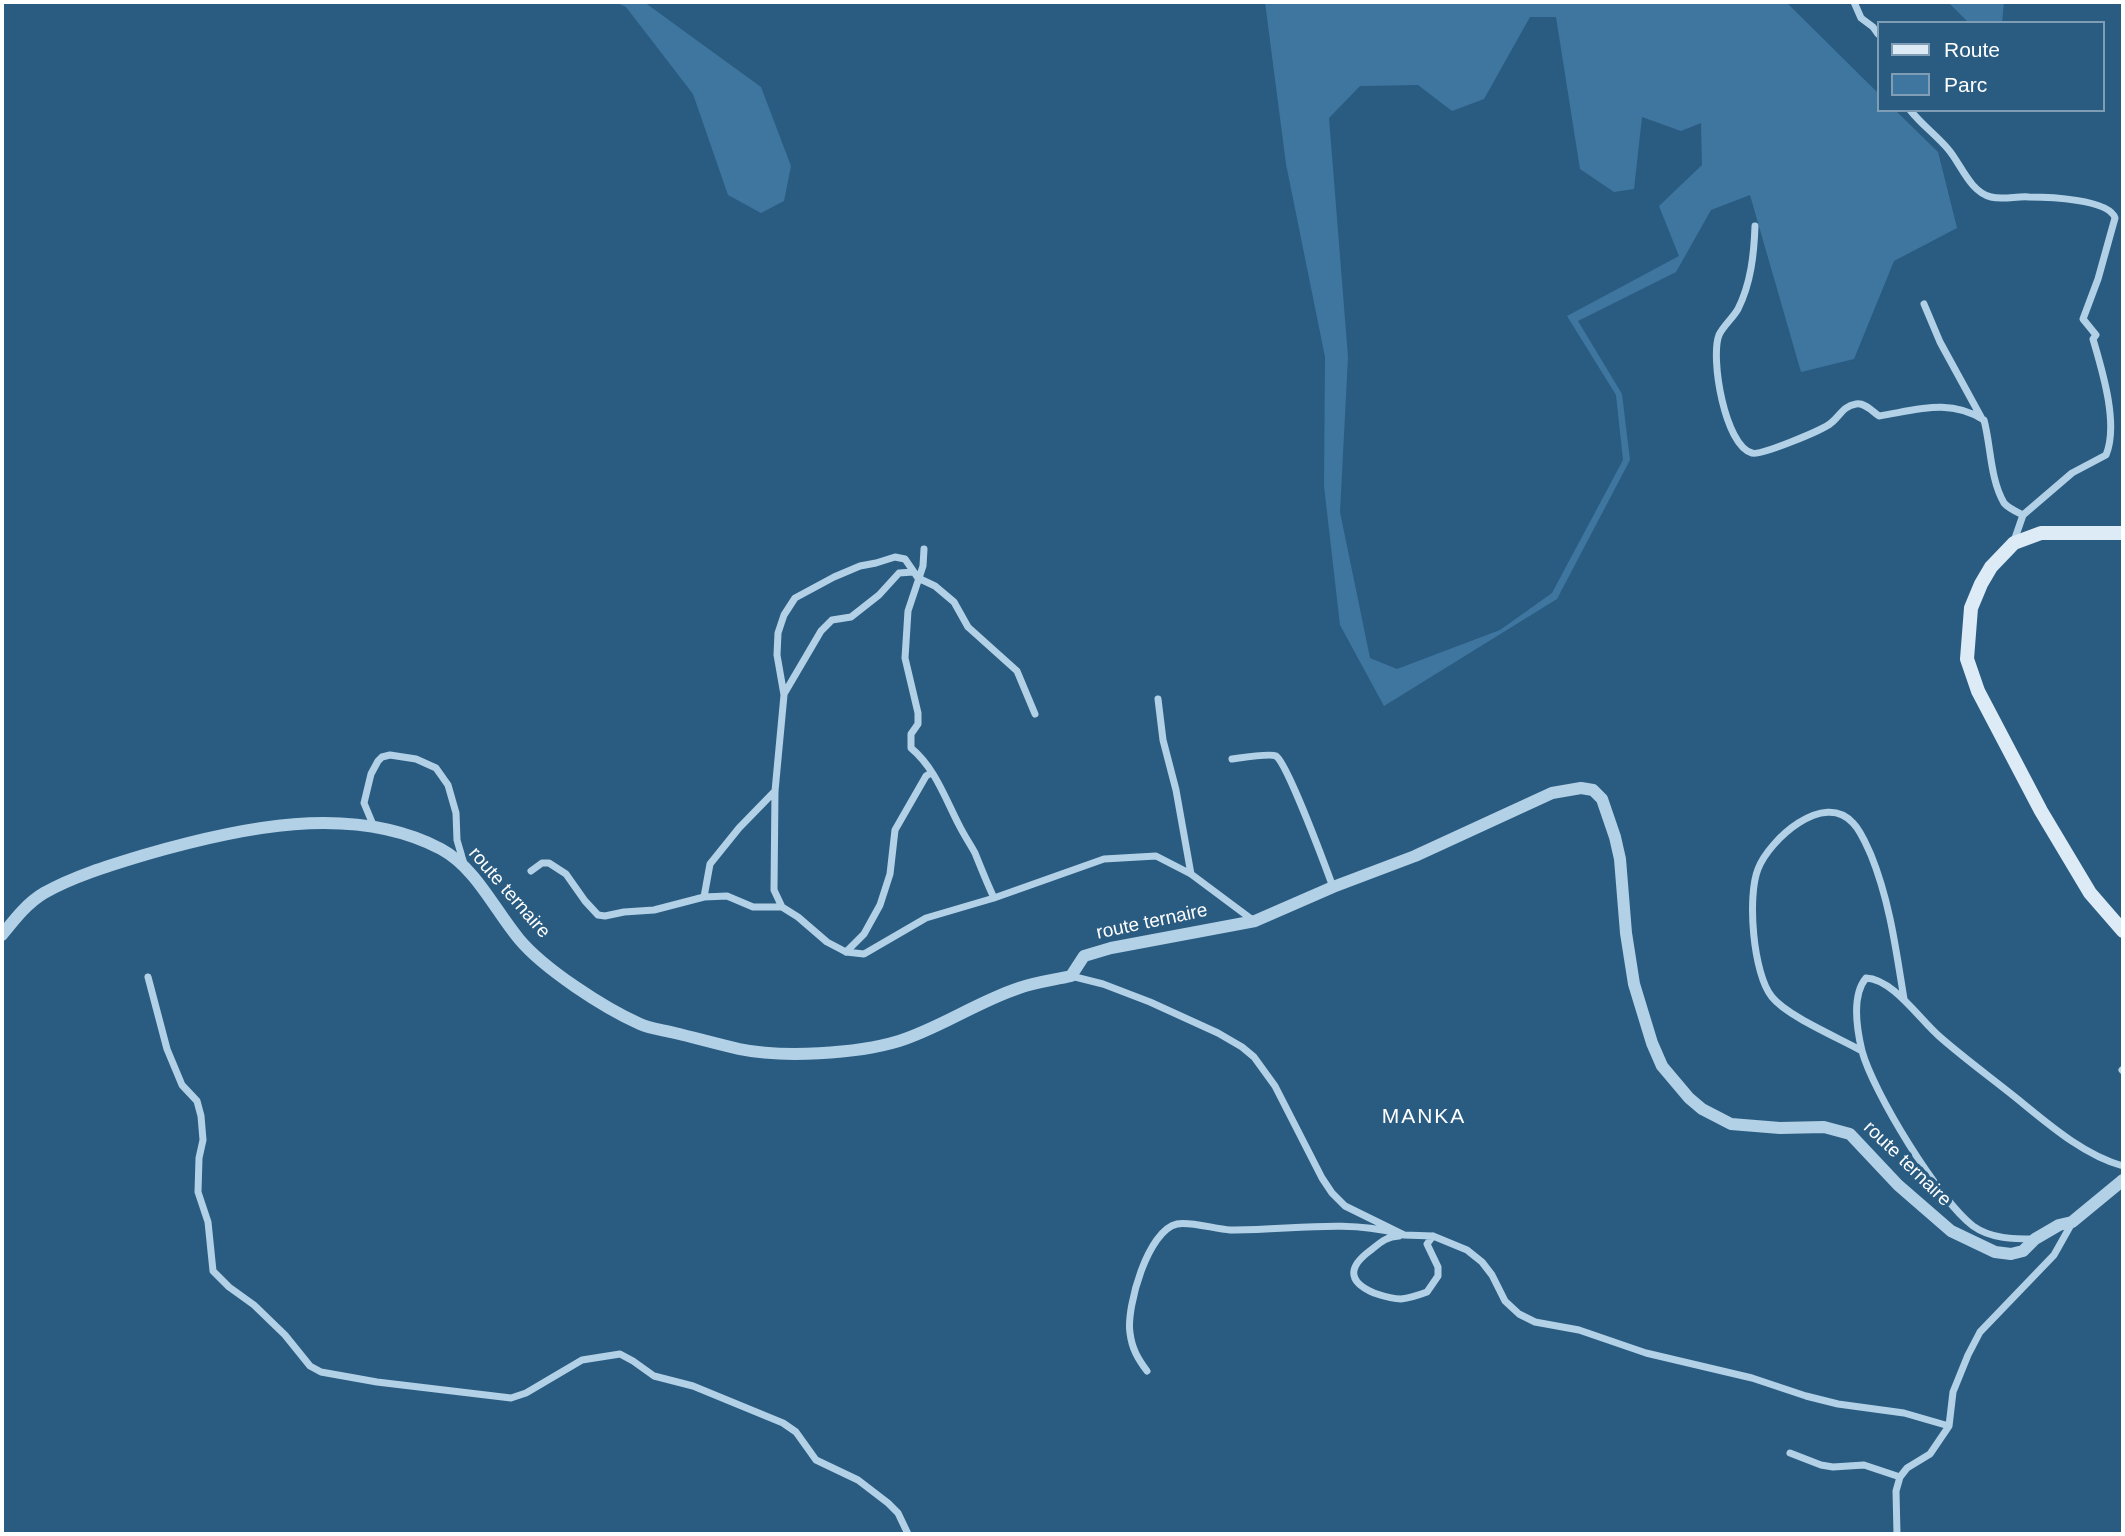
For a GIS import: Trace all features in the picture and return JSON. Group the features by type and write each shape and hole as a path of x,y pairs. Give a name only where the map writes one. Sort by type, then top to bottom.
{"main road":[{"path":"2123,534 2041,533 2014,543 1991,568 1971,608 1967,659 1978,691 2041,811 2090,892 2123,930"}],"street":[{"path":"1854,2 1861,18 1876,31"},
{"path":"1912,112 1925,129 1948,149 1984,194 1993,198 2029,197 2083,201 2108,209 2113,212 2115,218 2098,279 2083,319 2096,335 2094,339 2108,394 2110,446 2106,455 2072,472 2023,515 2014,543"},
{"path":"1755,226 1754,255 1744,297 1736,313 1719,334 1717,351 1722,407 1740,445 1748,452 1761,454 1827,426 1844,408 1856,404 1863,404 1879,416 1935,407 1953,407 1968,410 1983,420"},
{"path":"1924,304 1940,342 1983,420 1990,443 1994,475 2005,505 2023,515"},
{"path":"924,549 923,566 916,575 908,611 905,658 918,713 918,724 911,734 911,748 923,759 940,784 994,898"},
{"path":"916,575 905,559 895,557 860,566 795,598 784,615 778,633 777,655 784,695 775,791 774,890 782,907 827,942 846,952 864,954 926,918 994,898 1104,859 1156,856 1191,874 1255,921"},
{"path":"784,695 821,631 832,620 851,617 879,595 900,573 916,575 954,602 974,633 1017,671 1035,714"},
{"path":"1158,699 1163,740 1176,790 1191,874"},
{"path":"374,827 364,803 371,774 378,761 382,757 398,754 416,759 436,768 448,785 456,813 457,840 464,864"},
{"path":"1232,759 1276,756 1298,797 1333,887"},
{"path":"846,952 864,934 880,905 890,874 895,830 930,773"},
{"name":"route ternaire","path":"2,935 30,903 44,893 110,866 180,845 282,825 309,823 374,827 398,831 422,840 464,864 521,941 571,985 641,1025 741,1049 767,1052 836,1052 873,1047 924,1031 1018,988 1071,976 1084,956 1111,948 1255,921 1333,887 1415,856 1552,793 1581,788 1593,790 1602,799 1615,837 1620,859 1626,933 1637,996 1652,1043 1662,1066 1689,1098 1702,1109 1731,1124 1839,1129 1850,1134 1898,1185 1951,1231 1995,1252 2003,1253 2022,1251 2035,1239"},
{"path":"704,897 710,864 739,828 775,791"},
{"path":"1862,1051 1781,1006 1770,995 1762,978 1752,927 1753,884 1766,853 1799,821 1819,814 1835,813 1847,817 1855,824 1883,886 1904,1000"},
{"path":"531,871 542,863 549,863 566,874 598,915 654,910 704,897 727,896 753,907 782,907"},
{"path":"1071,976 1103,984 1150,1002 1217,1033 1254,1057 1275,1086 1332,1193 1345,1206 1404,1235"},
{"path":"148,977 167,1049 182,1085 197,1101 201,1116 203,1140 199,1158 198,1192 208,1222 214,1271 285,1335 310,1366 321,1372 377,1382 512,1398 526,1393 582,1360 620,1354 654,1376 693,1386 783,1423 796,1432 816,1460 858,1480 888,1503 898,1514 908,1534"},
{"path":"2072,1222 2059,1225 2035,1239 2001,1238 1975,1228 1958,1212 1936,1184 1878,1090 1862,1051 1857,1002 1859,989 1866,978 1880,982 1904,1000 1938,1035 2066,1136 2111,1163 2123,1166"},
{"path":"1897,1534 1896,1491 1900,1477 1907,1468 1930,1454 1949,1426 1953,1392 1980,1332 2054,1255 2072,1222 2123,1180"},
{"path":"1147,1371 1135,1354 1129,1332 1130,1315 1145,1262 1155,1242 1168,1228 1176,1224 1231,1230 1372,1227 1404,1235"},
{"path":"1433,1236 1427,1244 1438,1276 1427,1292 1400,1299 1386,1297 1368,1290 1354,1280 1355,1266 1359,1259 1387,1237 1433,1236 1466,1250 1482,1262 1505,1301 1519,1314 1535,1322 1579,1330 1646,1353 1752,1378 1806,1396 1838,1404 1904,1413 1949,1426"},
{"path":"1790,1453 1822,1465 1864,1465 1900,1477"}],"green space":[{"path":"615,2 644,2 761,87 791,166 784,201 761,213 728,195 693,94 626,7"},
{"path":"1265,2 1786,2 1876,91 1876,112 1897,112 1938,152 1957,228 1894,261 1854,359 1801,372 1750,195 1711,210 1676,272 1578,321 1622,394 1630,460 1557,599 1384,706 1340,625 1324,486 1325,357 1286,164","holes":["1530,17 1556,17 1580,169 1614,192 1634,189 1642,117 1681,131 1701,123 1702,165 1659,206 1679,256 1567,316 1616,395 1623,460 1552,593 1500,630 1397,669 1370,658 1340,512 1348,357 1329,118 1360,86 1418,85 1452,111 1484,99"]},
{"path":"1948,2 2004,2 2002,21 1967,21"}],"district":[{"name":"MANKA","path":"1424,1117"}]}
